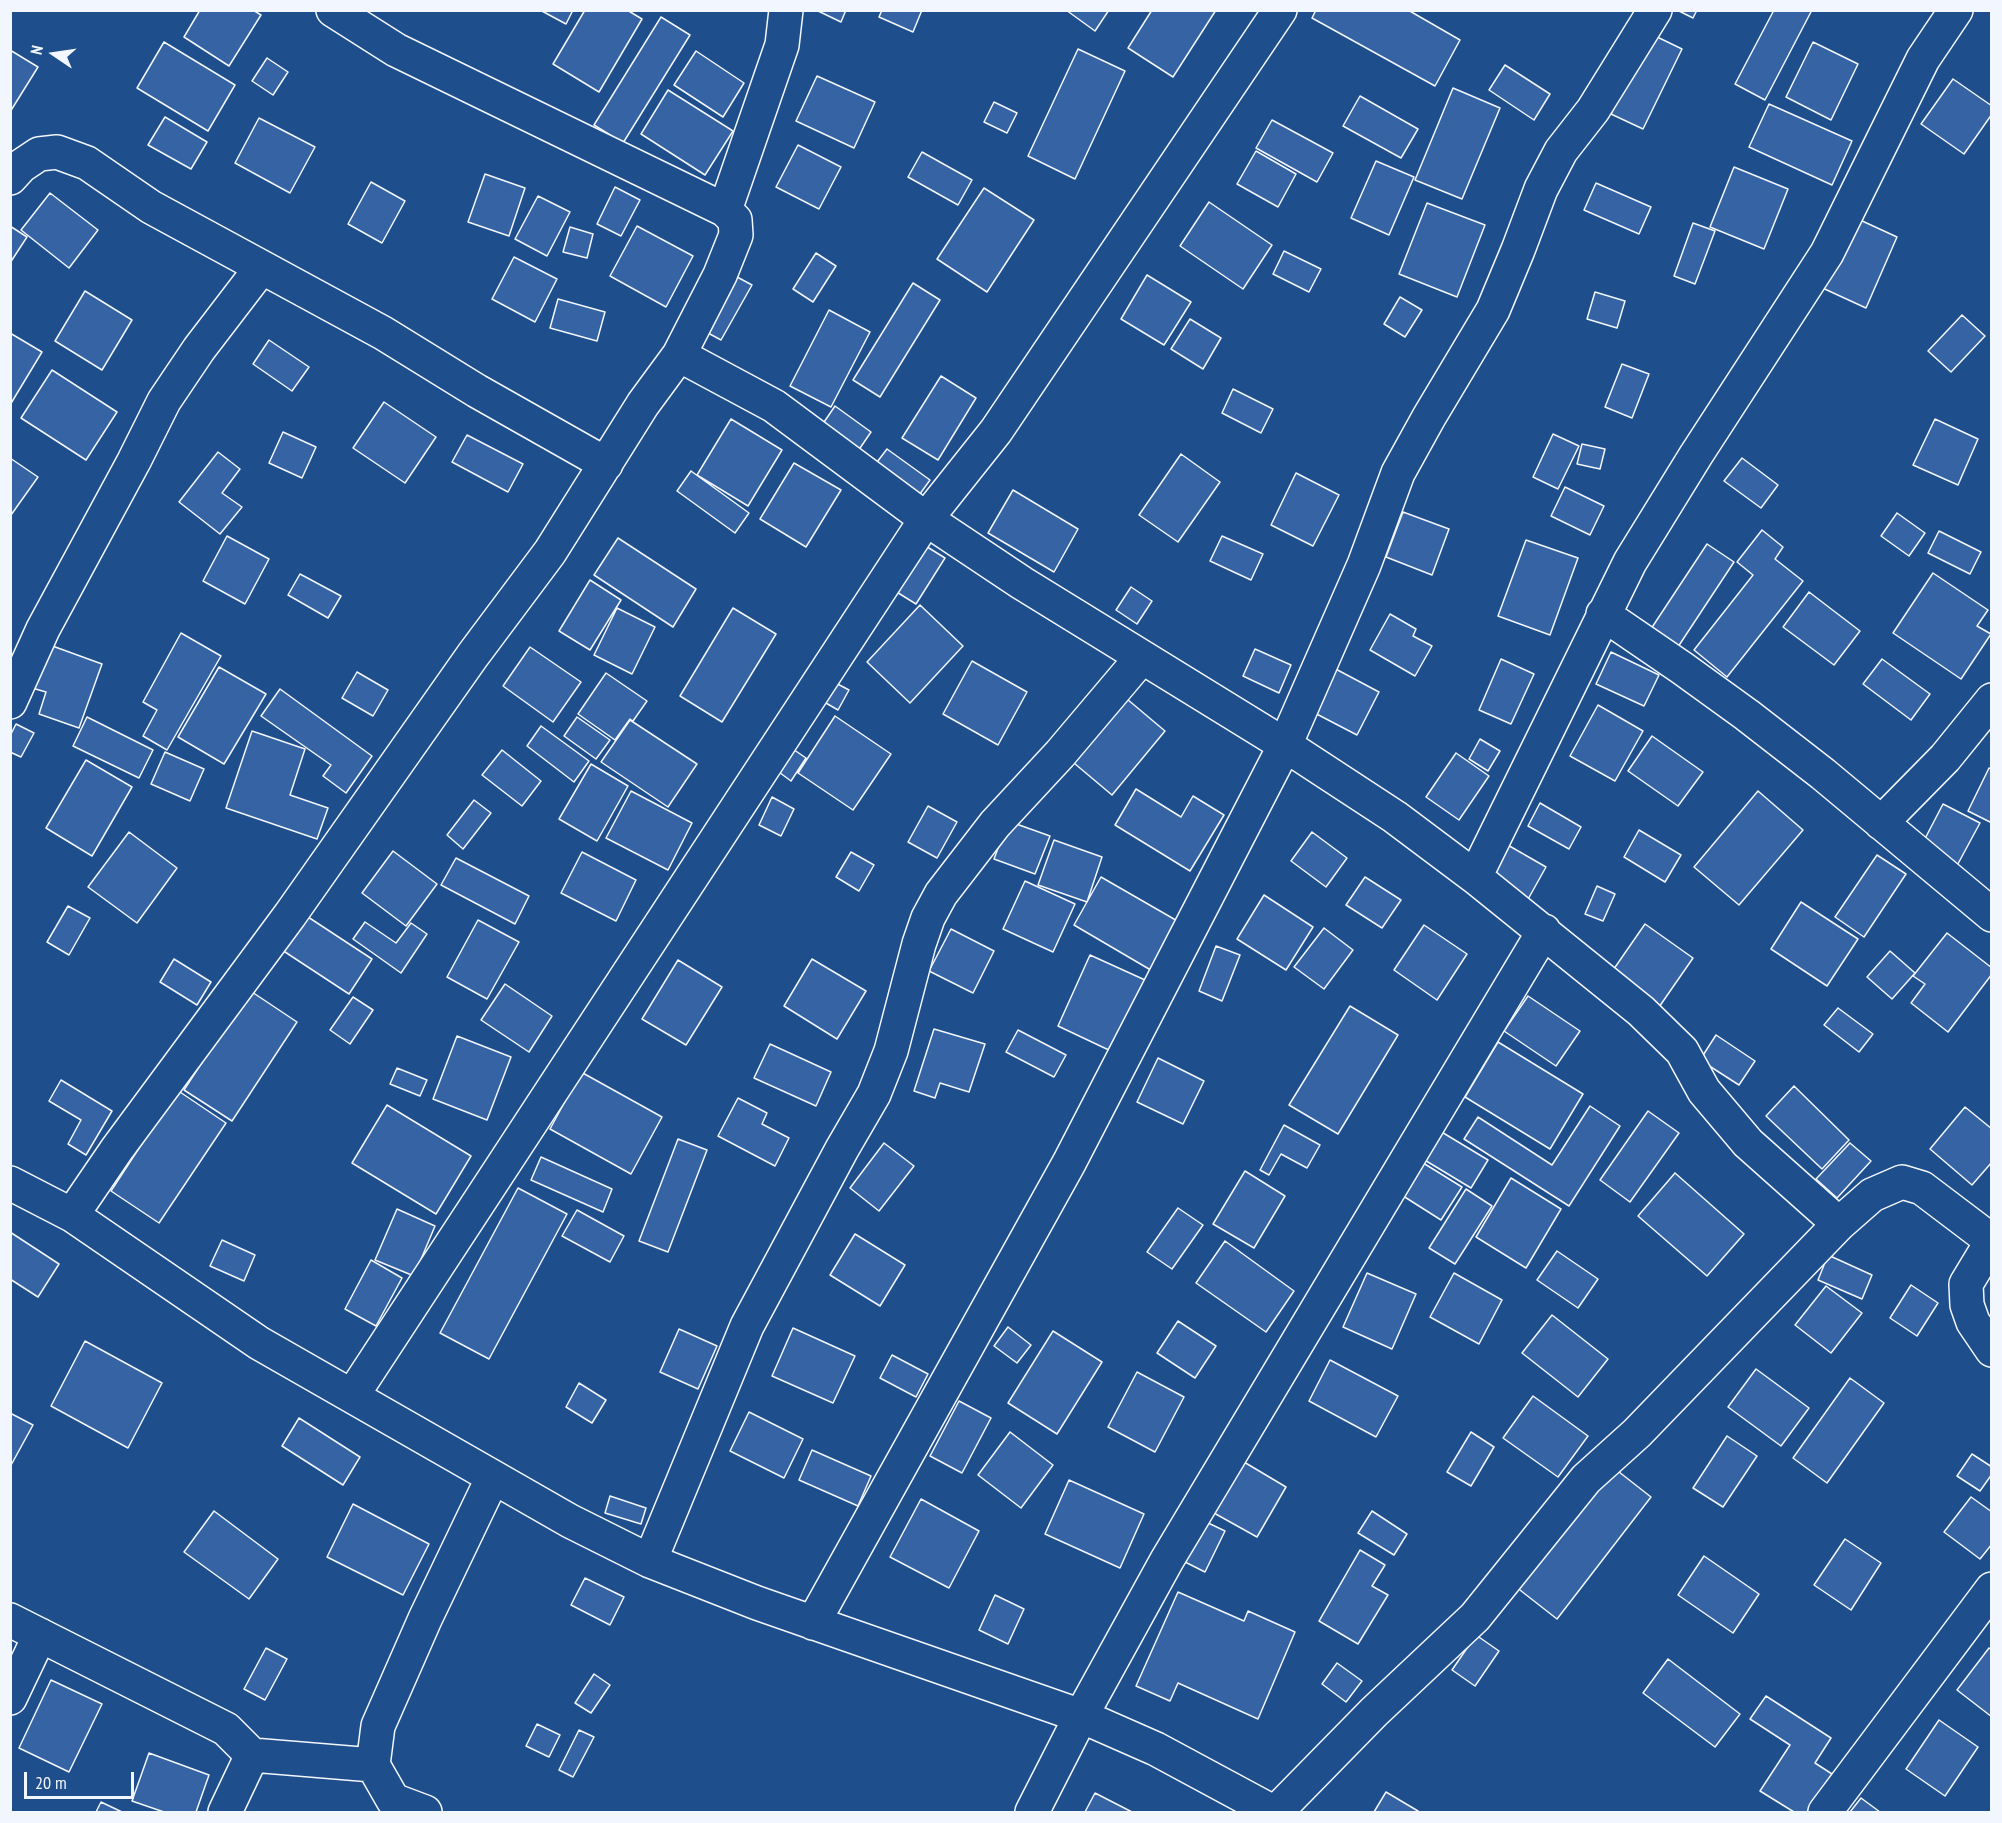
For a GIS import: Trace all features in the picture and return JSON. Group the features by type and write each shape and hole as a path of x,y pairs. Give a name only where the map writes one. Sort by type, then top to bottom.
{"street":[{"path":"72,1215 117,1149 290,915 473,655 550,552 643,404 679,355 720,275 736,235 735,220 725,210 396,50 333,10"},
{"path":"725,210 782,45 786,10"},
{"path":"352,1396 926,519 996,431 1280,10"},
{"path":"813,1623 1069,1163 1285,745 1364,565 1398,473 1494,310 1541,189 1561,151 1593,110 1655,10"},
{"path":"1476,877 1630,562 1696,455 1827,253 1923,59 1956,10"},
{"path":"10,178 21,166 39,154 57,152 87,163 151,207 383,333 477,391 606,464"},
{"path":"10,702 44,629 164,401 199,349 261,268"},
{"path":"679,355 774,406 926,519 1022,583 1285,745 1395,817 1476,877 1641,1011 1682,1051 1704,1091 1748,1143 1839,1224"},
{"path":"1603,614 1747,715 1992,915"},
{"path":"650,1561 747,1326 874,1094 891,1051 919,944 928,918 941,894 995,824 1060,754 1143,657"},
{"path":"1881,823 1945,758 1992,700"},
{"path":"1032,1812 1081,1716 1167,1560 1544,931"},
{"path":"10,1183 72,1215 259,1343 570,1521 650,1561 813,1623 1081,1716 1156,1749 1275,1812 1374,1712 1475,1617 1586,1479 1637,1433 1839,1224 1872,1195 1902,1182 1922,1188 1992,1241 1966,1284 1967,1305 1973,1322 1992,1350"},
{"path":"425,1812 393,1800 373,1765 378,1725 425,1619 493,1477"},
{"path":"1825,1812 1992,1589"},
{"path":"10,1620 226,1730 252,1755 373,1765"},
{"path":"10,1698 40,1635"},
{"path":"225,1812 252,1755"}],"building":[{"path":"200,10 253,10 261,15 229,66 184,37"},
{"path":"540,10 573,10 566,24"},
{"path":"585,10 627,10 642,19 599,92 553,64"},
{"path":"816,10 846,10 841,22"},
{"path":"882,10 922,10 913,32 879,17"},
{"path":"1066,10 1109,10 1095,31"},
{"path":"1152,10 1216,10 1173,77 1128,48"},
{"path":"1316,10 1408,10 1460,40 1435,86 1312,18"},
{"path":"1677,10 1697,10 1693,18"},
{"path":"1774,10 1812,10 1765,100 1735,84"},
{"path":"661,17 690,35 623,143 594,125"},
{"path":"1651,34 1682,49 1643,129 1611,114"},
{"path":"164,42 235,85 208,131 137,88"},
{"path":"1813,42 1858,64 1831,120 1786,97"},
{"path":"1078,49 1125,71 1075,179 1028,156"},
{"path":"10,50 38,67 10,112"},
{"path":"696,51 744,83 723,117 674,85"},
{"path":"267,58 288,72 273,95 252,81"},
{"path":"1505,65 1550,94 1534,120 1489,90"},
{"path":"817,76 875,102 854,148 796,121"},
{"path":"1953,79 1992,106 1992,114 1964,154 1921,124"},
{"path":"1453,88 1500,108 1462,199 1415,180"},
{"path":"668,90 733,131 705,175 641,134"},
{"path":"1360,96 1418,129 1401,158 1343,126"},
{"path":"994,102 1017,113 1007,133 984,122"},
{"path":"1769,104 1852,141 1832,185 1749,147"},
{"path":"165,117 207,142 191,169 148,145"},
{"path":"259,118 315,147 290,193 235,163"},
{"path":"1272,120 1333,153 1317,182 1256,148"},
{"path":"798,145 841,167 819,209 776,187"},
{"path":"1256,151 1296,174 1278,207 1237,184"},
{"path":"922,152 972,180 958,205 908,177"},
{"path":"1376,161 1414,177 1389,235 1351,218"},
{"path":"1734,167 1788,189 1764,249 1710,227"},
{"path":"485,174 525,188 509,236 468,222"},
{"path":"371,182 405,201 382,243 348,224"},
{"path":"1596,183 1651,207 1639,234 1584,210"},
{"path":"615,187 640,200 621,236 597,224"},
{"path":"984,188 1034,220 987,292 937,259"},
{"path":"50,193 98,230 69,268 21,230"},
{"path":"538,196 570,212 547,256 515,239"},
{"path":"1209,202 1272,245 1243,289 1180,246"},
{"path":"1427,203 1485,225 1457,297 1399,274"},
{"path":"1847,214 1897,237 1866,308 1816,285"},
{"path":"1693,223 1715,231 1695,284 1674,276"},
{"path":"10,226 27,237 10,263"},
{"path":"637,226 693,256 666,307 610,276"},
{"path":"570,227 593,234 587,258 563,252"},
{"path":"1284,251 1321,269 1309,292 1273,274"},
{"path":"816,253 836,266 813,302 793,289"},
{"path":"514,257 557,279 535,322 492,299"},
{"path":"726,271 752,285 721,340 695,326"},
{"path":"1147,275 1191,302 1164,345 1121,319"},
{"path":"913,283 940,300 880,397 853,380"},
{"path":"85,291 132,320 102,370 55,341"},
{"path":"1595,292 1625,301 1617,328 1587,319"},
{"path":"1400,297 1422,310 1405,337 1384,324"},
{"path":"558,299 605,312 597,341 550,328"},
{"path":"829,310 870,332 831,407 790,386"},
{"path":"1962,315 1985,336 1951,372 1928,351"},
{"path":"1190,319 1221,338 1203,369 1171,349"},
{"path":"10,333 42,352 10,405"},
{"path":"269,340 309,367 292,391 253,364"},
{"path":"1622,364 1649,374 1632,418 1605,407"},
{"path":"52,370 117,412 86,460 21,418"},
{"path":"941,376 976,398 938,460 902,438"},
{"path":"1233,389 1273,409 1261,433 1222,413"},
{"path":"384,402 436,437 405,483 353,448"},
{"path":"835,406 871,432 856,454 820,428"},
{"path":"731,419 782,450 748,506 697,475"},
{"path":"1935,419 1978,439 1958,485 1913,465"},
{"path":"283,432 316,447 302,478 269,463"},
{"path":"1553,434 1579,446 1558,489 1533,477"},
{"path":"467,435 523,464 508,492 452,462"},
{"path":"1582,444 1605,449 1600,469 1577,464"},
{"path":"887,449 930,480 917,498 874,466"},
{"path":"218,452 240,469 222,493 242,507 220,534 179,502"},
{"path":"1181,454 1220,482 1178,542 1139,515"},
{"path":"10,458 38,477 11,515 10,515"},
{"path":"1742,458 1778,485 1761,508 1724,481"},
{"path":"794,463 841,490 806,547 760,519"},
{"path":"691,471 749,513 735,533 677,491"},
{"path":"1296,473 1339,495 1313,546 1271,525"},
{"path":"1565,487 1604,506 1590,535 1551,516"},
{"path":"1013,490 1078,529 1054,572 988,533"},
{"path":"1403,512 1449,529 1432,575 1386,557"},
{"path":"1897,513 1925,533 1909,556 1881,536"},
{"path":"1762,530 1783,547 1775,559 1803,581 1727,677 1694,650 1753,575 1737,562"},
{"path":"1939,531 1981,552 1970,574 1928,553"},
{"path":"227,536 269,559 245,604 203,581"},
{"path":"1222,536 1263,554 1251,580 1210,561"},
{"path":"618,538 696,589 673,627 594,575"},
{"path":"916,540 945,558 916,604 887,586"},
{"path":"1526,540 1578,558 1550,635 1498,616"},
{"path":"1707,544 1734,562 1670,659 1643,641"},
{"path":"1933,573 1988,610 1977,626 1991,634 1961,679 1893,633"},
{"path":"300,574 341,596 328,618 288,595"},
{"path":"590,580 621,600 590,650 559,631"},
{"path":"1131,587 1152,601 1137,624 1116,610"},
{"path":"1809,592 1860,631 1834,665 1783,627"},
{"path":"920,605 963,646 910,703 867,662"},
{"path":"617,608 655,627 632,674 594,655"},
{"path":"733,608 776,634 722,722 680,696"},
{"path":"1390,614 1416,629 1413,636 1432,646 1415,676 1370,650"},
{"path":"181,633 221,656 167,750 143,736 157,710 143,702"},
{"path":"47,644 102,664 79,728 39,714 46,692 32,688"},
{"path":"530,647 581,682 553,722 503,686"},
{"path":"1255,649 1291,665 1279,693 1243,676"},
{"path":"1611,652 1659,675 1644,706 1596,684"},
{"path":"1501,659 1534,674 1511,724 1479,710"},
{"path":"1882,659 1930,694 1911,720 1863,684"},
{"path":"972,661 1027,692 998,745 943,714"},
{"path":"1330,666 1379,692 1357,735 1307,709"},
{"path":"219,667 266,694 224,764 178,737"},
{"path":"357,672 388,690 373,716 342,698"},
{"path":"606,673 647,701 633,721 630,719 615,740 578,714"},
{"path":"830,680 849,690 838,710 819,699"},
{"path":"280,689 372,756 346,793 323,776 331,765 261,716"},
{"path":"1121,694 1165,731 1112,795 1068,758"},
{"path":"1598,705 1643,731 1615,781 1570,756"},
{"path":"835,716 891,754 853,810 798,773"},
{"path":"87,717 153,750 139,778 73,746"},
{"path":"577,717 610,740 596,759 564,736"},
{"path":"630,720 697,764 668,807 601,762"},
{"path":"16,724 34,733 21,757 10,752 10,736"},
{"path":"541,726 589,761 574,782 527,746"},
{"path":"252,731 305,749 290,795 328,808 317,839 226,808"},
{"path":"1652,736 1703,772 1678,806 1628,771"},
{"path":"1480,739 1500,751 1488,771 1469,759"},
{"path":"787,745 806,758 791,781 772,767"},
{"path":"502,750 541,781 522,806 482,775"},
{"path":"165,752 204,769 190,801 151,784"},
{"path":"1456,753 1489,776 1459,820 1426,797"},
{"path":"86,760 132,787 92,856 46,828"},
{"path":"591,764 628,786 597,841 559,819"},
{"path":"1989,768 1992,769 1992,823 1968,811"},
{"path":"1136,789 1181,817 1193,796 1224,815 1190,871 1115,825"},
{"path":"631,791 692,823 668,870 606,838"},
{"path":"1758,791 1803,830 1739,905 1694,867"},
{"path":"772,797 794,809 781,836 759,825"},
{"path":"474,800 491,813 463,849 447,835"},
{"path":"1540,803 1581,827 1569,849 1528,826"},
{"path":"1943,804 1980,823 1953,873 1917,854"},
{"path":"928,806 957,822 937,858 908,842"},
{"path":"1008,821 1050,836 1035,874 994,859"},
{"path":"1639,830 1681,855 1665,882 1624,857"},
{"path":"129,832 177,868 137,923 88,887"},
{"path":"1312,832 1347,858 1326,887 1291,861"},
{"path":"1054,840 1102,857 1087,902 1038,885"},
{"path":"1506,844 1546,867 1527,901 1486,878"},
{"path":"393,851 437,884 406,926 362,893"},
{"path":"582,852 636,880 616,921 561,893"},
{"path":"851,852 874,865 859,891 836,877"},
{"path":"1877,855 1906,874 1864,937 1835,917"},
{"path":"456,858 529,896 515,924 441,885"},
{"path":"1101,877 1193,930 1166,979 1074,925"},
{"path":"1365,877 1401,900 1382,928 1346,905"},
{"path":"1025,881 1075,904 1053,952 1003,929"},
{"path":"1597,886 1615,894 1603,921 1585,914"},
{"path":"1264,895 1313,927 1286,970 1237,939"},
{"path":"1801,902 1858,939 1827,986 1771,949"},
{"path":"68,906 90,918 69,955 47,942"},
{"path":"305,915 372,959 349,994 282,950"},
{"path":"478,920 519,942 487,999 447,977"},
{"path":"365,922 396,943 411,923 427,934 401,973 353,939"},
{"path":"1645,924 1693,958 1657,1010 1609,976"},
{"path":"1424,925 1467,954 1437,1000 1394,970"},
{"path":"1324,928 1353,950 1324,989 1294,967"},
{"path":"951,929 994,951 973,993 929,971"},
{"path":"1947,933 1992,968 1992,974 1948,1032 1911,1003 1925,984 1913,976"},
{"path":"1216,946 1240,955 1222,1001 1199,991"},
{"path":"1890,951 1915,973 1892,999 1867,977"},
{"path":"1090,955 1145,980 1113,1052 1058,1026"},
{"path":"174,959 211,982 197,1005 160,982"},
{"path":"812,959 866,991 837,1039 784,1006"},
{"path":"678,960 722,987 686,1045 642,1019"},
{"path":"505,984 552,1016 529,1052 481,1020"},
{"path":"249,990 297,1022 232,1121 184,1090"},
{"path":"1528,996 1580,1031 1556,1066 1504,1031"},
{"path":"353,997 373,1010 350,1044 330,1030"},
{"path":"1350,1006 1398,1035 1338,1134 1289,1105"},
{"path":"1838,1008 1873,1034 1859,1052 1824,1025"},
{"path":"934,1029 985,1044 969,1092 940,1083 935,1098 914,1091"},
{"path":"1018,1030 1066,1055 1054,1077 1006,1052"},
{"path":"1716,1035 1755,1061 1739,1085 1700,1060"},
{"path":"457,1036 511,1057 487,1120 433,1099"},
{"path":"1498,1042 1583,1094 1550,1149 1465,1097"},
{"path":"770,1044 831,1072 816,1106 754,1078"},
{"path":"1158,1058 1204,1081 1183,1124 1137,1102"},
{"path":"397,1068 427,1080 420,1096 390,1084"},
{"path":"581,1072 662,1117 631,1174 550,1129"},
{"path":"61,1080 112,1111 86,1155 68,1144 81,1120 49,1101"},
{"path":"1794,1086 1849,1140 1822,1169 1766,1116"},
{"path":"177,1090 226,1123 159,1223 111,1191"},
{"path":"738,1098 767,1113 762,1124 789,1138 775,1166 718,1136"},
{"path":"387,1105 471,1156 436,1214 352,1163"},
{"path":"1590,1106 1620,1126 1569,1206 1464,1139 1478,1117 1552,1165"},
{"path":"1965,1107 1992,1129 1992,1162 1972,1185 1930,1149"},
{"path":"1648,1111 1679,1133 1630,1202 1600,1180"},
{"path":"1284,1125 1320,1145 1307,1168 1281,1154 1269,1175 1260,1170"},
{"path":"1440,1131 1488,1160 1471,1188 1423,1159"},
{"path":"678,1139 707,1150 668,1252 639,1241"},
{"path":"884,1143 914,1166 879,1211 850,1188"},
{"path":"1850,1143 1871,1161 1837,1198 1816,1179"},
{"path":"541,1157 612,1189 603,1212 531,1180"},
{"path":"1420,1161 1462,1187 1441,1220 1400,1194"},
{"path":"1245,1171 1285,1196 1254,1248 1213,1224"},
{"path":"1675,1173 1744,1234 1707,1276 1638,1216"},
{"path":"1511,1178 1561,1209 1526,1268 1476,1237"},
{"path":"518,1188 567,1214 489,1359 440,1333"},
{"path":"1466,1189 1492,1206 1455,1264 1429,1248"},
{"path":"1178,1208 1203,1225 1172,1269 1147,1252"},
{"path":"397,1209 435,1226 414,1276 375,1260"},
{"path":"577,1210 624,1236 610,1262 562,1236"},
{"path":"10,1232 59,1264 38,1297 10,1279"},
{"path":"855,1234 905,1265 880,1306 830,1275"},
{"path":"222,1240 255,1255 244,1281 210,1266"},
{"path":"1225,1241 1294,1291 1266,1332 1196,1283"},
{"path":"1557,1251 1598,1279 1578,1308 1537,1280"},
{"path":"1828,1255 1872,1275 1862,1299 1818,1280"},
{"path":"371,1260 402,1278 376,1326 345,1309"},
{"path":"1367,1273 1416,1294 1392,1349 1343,1327"},
{"path":"1454,1273 1502,1300 1479,1344 1430,1317"},
{"path":"1911,1285 1938,1303 1917,1336 1890,1318"},
{"path":"1826,1286 1862,1313 1831,1353 1795,1325"},
{"path":"1552,1315 1608,1359 1578,1397 1522,1353"},
{"path":"1178,1321 1216,1346 1195,1378 1157,1353"},
{"path":"1008,1327 1031,1345 1017,1363 994,1346"},
{"path":"793,1328 855,1356 833,1403 772,1376"},
{"path":"679,1329 717,1346 698,1389 660,1372"},
{"path":"1053,1331 1102,1362 1057,1434 1008,1403"},
{"path":"85,1341 162,1383 128,1448 51,1406"},
{"path":"892,1355 928,1374 916,1397 880,1378"},
{"path":"1330,1360 1398,1396 1376,1437 1309,1401"},
{"path":"1756,1369 1809,1408 1781,1446 1728,1407"},
{"path":"1137,1372 1184,1397 1155,1452 1108,1427"},
{"path":"1850,1378 1884,1403 1827,1483 1793,1458"},
{"path":"579,1383 606,1400 592,1423 566,1407"},
{"path":"1533,1396 1588,1436 1558,1477 1503,1438"},
{"path":"959,1401 991,1418 962,1473 930,1456"},
{"path":"749,1412 803,1439 784,1478 730,1451"},
{"path":"10,1413 33,1425 10,1467"},
{"path":"299,1418 360,1457 343,1485 282,1446"},
{"path":"1010,1432 1053,1465 1021,1508 978,1475"},
{"path":"1471,1432 1494,1447 1471,1486 1447,1472"},
{"path":"1727,1436 1757,1456 1723,1507 1693,1488"},
{"path":"812,1450 871,1476 858,1506 799,1480"},
{"path":"1972,1454 1992,1467 1992,1474 1980,1491 1957,1476"},
{"path":"1605,1461 1651,1497 1557,1619 1511,1583"},
{"path":"1244,1462 1286,1487 1257,1537 1214,1513"},
{"path":"1069,1480 1144,1514 1120,1568 1045,1534"},
{"path":"610,1496 646,1508 641,1524 605,1513"},
{"path":"1971,1497 1992,1512 1992,1544 1980,1559 1944,1532"},
{"path":"921,1499 979,1531 949,1588 890,1557"},
{"path":"353,1504 429,1544 403,1595 327,1557"},
{"path":"214,1511 278,1559 249,1599 184,1552"},
{"path":"1372,1511 1407,1534 1394,1555 1358,1533"},
{"path":"1202,1520 1225,1531 1205,1572 1183,1561"},
{"path":"1845,1539 1881,1563 1851,1610 1814,1585"},
{"path":"1360,1550 1385,1565 1372,1586 1388,1595 1358,1644 1319,1621"},
{"path":"1704,1556 1759,1594 1733,1633 1678,1595"},
{"path":"585,1578 624,1597 610,1625 571,1605"},
{"path":"1178,1592 1244,1621 1248,1611 1295,1632 1258,1719 1178,1683 1170,1701 1136,1686"},
{"path":"995,1595 1024,1609 1008,1644 979,1630"},
{"path":"1476,1635 1499,1651 1475,1686 1452,1670"},
{"path":"266,1648 287,1659 265,1700 244,1689"},
{"path":"1989,1648 1992,1650 1992,1717 1957,1690"},
{"path":"1668,1659 1740,1714 1715,1747 1643,1693"},
{"path":"1337,1663 1362,1681 1346,1702 1322,1684"},
{"path":"594,1674 610,1685 591,1713 575,1703"},
{"path":"51,1680 102,1704 69,1772 19,1748"},
{"path":"1766,1696 1831,1738 1815,1763 1832,1774 1807,1812 1794,1812 1760,1791 1790,1745 1750,1719"},
{"path":"1939,1720 1978,1747 1945,1796 1906,1769"},
{"path":"537,1724 560,1735 549,1757 526,1746"},
{"path":"579,1730 594,1737 573,1777 559,1770"},
{"path":"149,1753 209,1775 196,1812 164,1812 132,1801"},
{"path":"1386,1792 1418,1811 1374,1812"},
{"path":"1095,1793 1132,1812 1085,1812"},
{"path":"1861,1798 1880,1812 1850,1812"},
{"path":"101,1802 122,1812 96,1812"}]}
